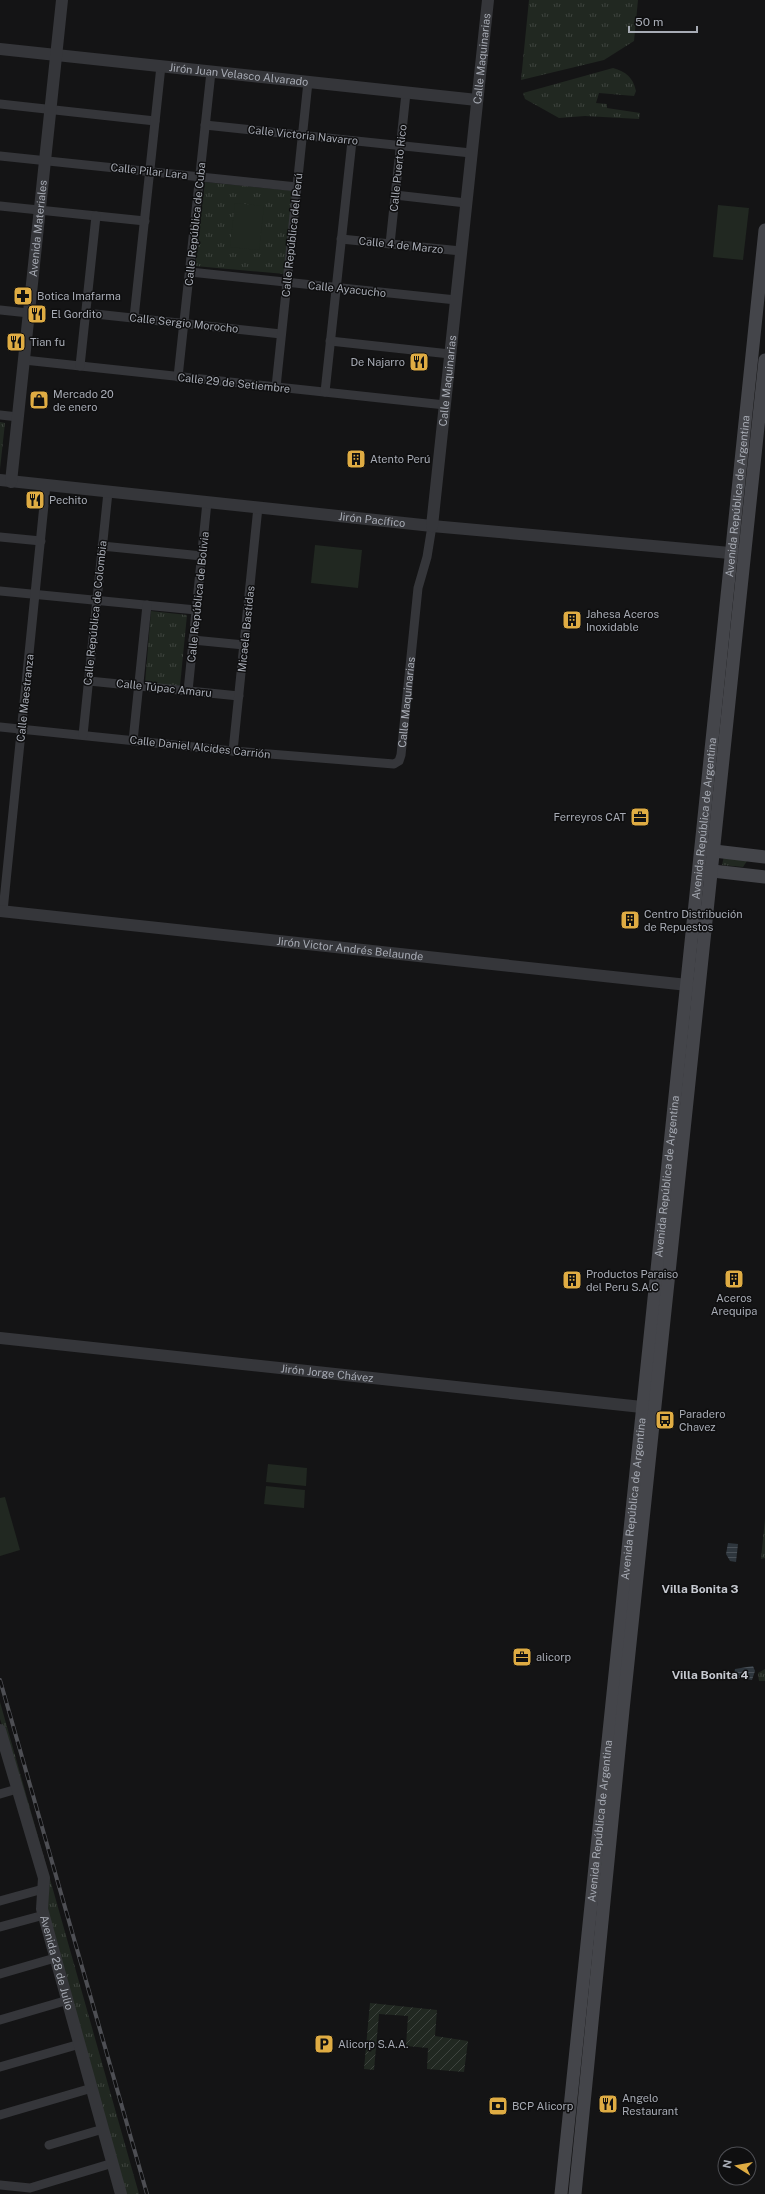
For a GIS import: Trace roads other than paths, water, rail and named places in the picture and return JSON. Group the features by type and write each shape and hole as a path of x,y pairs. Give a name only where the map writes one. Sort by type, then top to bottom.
{"main road":[{"name":"Avenida República de Argentina","path":"561,2194 580,2071 726,672 760,318 765,230"},
{"name":"Avenida República de Argentina","path":"738,554 765,360"},
{"path":"705,870 760,876 761,856 707,850"},
{"name":"Avenida República de Argentina","path":"575,2194 580,2071"}],"street":[{"name":"Avenida Materiales","path":"6,481 18,417 62,0"},
{"name":"Calle Maquinarias","path":"399,761 418,588 427,557 432,526 488,0"},
{"name":"Jirón Juan Velasco Alvarado","path":"0,49 477,100"},
{"path":"134,318 161,66"},
{"name":"Calle República de Cuba","path":"178,377 211,72"},
{"name":"Calle República del Perú","path":"276,387 308,82"},
{"name":"Calle Puerto Rico","path":"390,244 406,93"},
{"path":"0,104 156,121"},
{"name":"Calle Victoria Navarro","path":"206,125 472,153"},
{"path":"325,392 352,141"},
{"name":"Calle Pilar Lara","path":"0,156 297,187"},
{"path":"396,195 466,203"},
{"path":"0,206 145,221"},
{"path":"80,366 96,216"},
{"name":"Calle 4 de Marzo","path":"341,239 461,251"},
{"name":"Calle Ayacucho","path":"190,272 456,300"},
{"path":"0,310 29,313"},
{"name":"Calle Sergio Morocho","path":"86,313 281,334"},
{"path":"330,341 450,354"},
{"name":"Calle 29 de Setiembre","path":"24,360 445,405"},
{"path":"0,415 18,417"},
{"name":"Jirón Pacífico","path":"6,481 432,526 738,554"},
{"name":"Calle Maestranza","path":"2,911 46,485"},
{"name":"Calle República de Colombia","path":"83,735 108,492"},
{"name":"Calle República de Bolivia","path":"188,691 207,502"},
{"name":"Micaela Bastidas","path":"233,751 258,507"},
{"path":"0,537 41,541"},
{"path":"102,546 202,556"},
{"path":"0,591 196,610"},
{"path":"133,740 147,605"},
{"path":"193,640 244,645"},
{"name":"Calle Túpac Amaru","path":"88,681 239,696"},
{"name":"Calle Daniel Alcides Carrión","path":"0,727 233,751 389,765 399,761"},
{"name":"Jirón Victor Andrés Belaunde","path":"2,911 693,986"},
{"name":"Jirón Jorge Chávez","path":"0,1338 649,1408"},
{"name":"Avenida 28 de Julio","path":"1,1734 42,1872 43,1889 41,1904 122,2194"},
{"path":"0,1794 17,1789"},
{"path":"0,1901 43,1889"},
{"path":"0,1927 44,1915"},
{"path":"0,1974 56,1958"},
{"path":"0,2020 68,2000"},
{"path":"0,2067 80,2044"},
{"path":"0,2115 92,2088"},
{"path":"49,2145 103,2129"},
{"path":"0,2185 30,2191 113,2163"}],"railway":[{"path":"0,1680 147,2194"}],"place":[{"name":"Botica Imafarma","path":"23,296"},
{"name":"El Gordito","path":"37,314"},
{"name":"Tian fu","path":"16,342"},
{"name":"De Najarro","path":"419,362"},
{"name":"Mercado 20 de enero","path":"39,400"},
{"name":"Atento Perú","path":"356,459"},
{"name":"Pechito","path":"35,500"},
{"name":"Jahesa Aceros Inoxidable","path":"572,620"},
{"name":"Ferreyros CAT","path":"640,817"},
{"name":"Centro Distribución de Repuestos","path":"630,920"},
{"name":"Aceros Arequipa","path":"734,1279"},
{"name":"Productos Paraiso del Peru S.A.C","path":"572,1280"},
{"name":"Paradero Chavez","path":"665,1420"},
{"name":"alicorp","path":"522,1657"},
{"name":"Alicorp S.A.A.","path":"324,2044"},
{"name":"Angelo Restaurant","path":"608,2104"},
{"name":"BCP Alicorp","path":"498,2106"}],"district":[{"name":"Villa Bonita 3","path":"700,1589"},
{"name":"Villa Bonita 4","path":"710,1675"}]}
